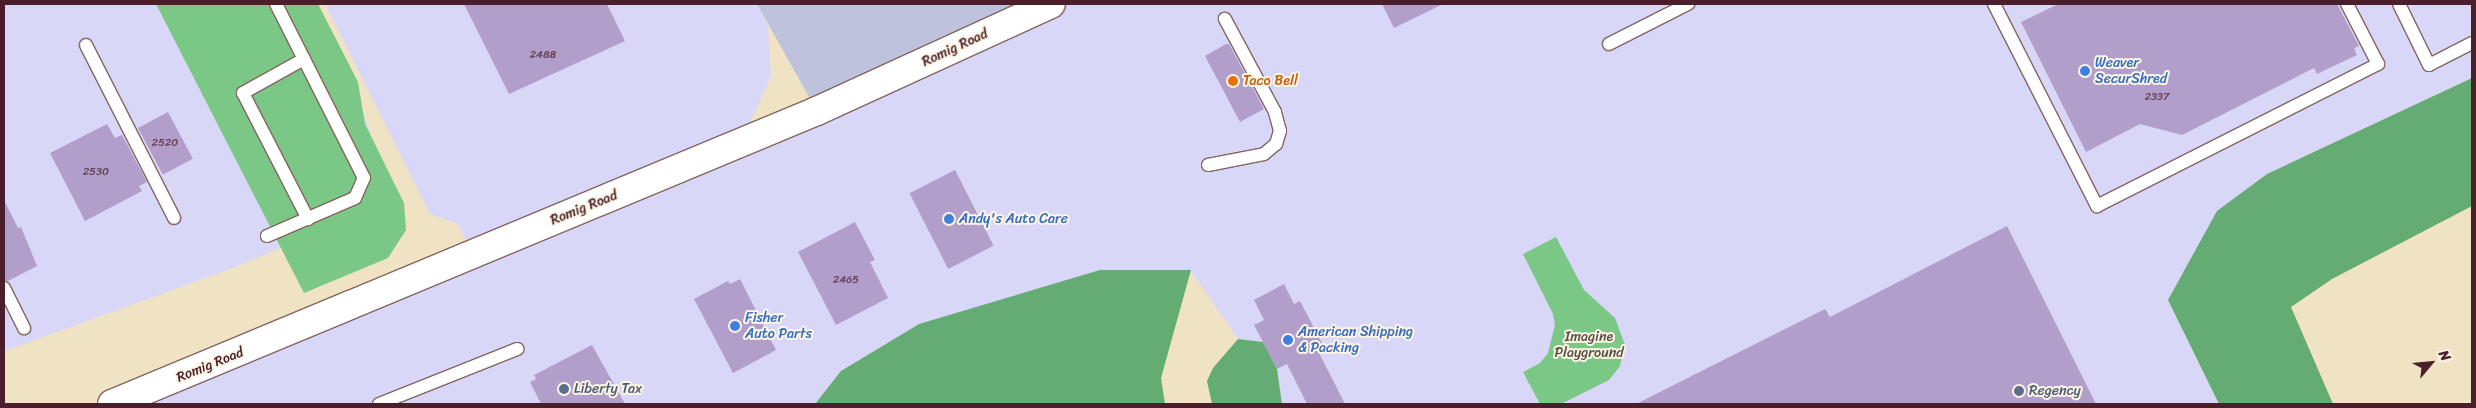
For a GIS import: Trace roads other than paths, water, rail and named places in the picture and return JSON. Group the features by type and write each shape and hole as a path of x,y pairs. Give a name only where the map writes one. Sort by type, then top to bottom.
{"street":[{"name":"Romig Road","path":"112,404 817,111 1051,4"}],"lane":[{"path":"267,236 355,198 364,178 276,4"},
{"path":"1609,44 1688,4"},
{"path":"1994,4 2097,206 2378,64 2347,4"},
{"path":"2399,4 2429,65 2472,44"},
{"path":"1208,165 1264,154 1276,144 1280,131 1274,112 1225,19"},
{"path":"86,45 174,218"},
{"path":"304,59 243,93 308,219"},
{"path":"4,288 24,328"},
{"path":"379,404 517,349"}],"place":[{"name":"Weaver SecurShred","path":"2085,71"},
{"name":"Taco Bell","path":"1233,81"},
{"name":"Andy's Auto Care","path":"949,219"},
{"name":"Fisher Auto Parts","path":"735,326"},
{"name":"American Shipping & Packing","path":"1288,340"},
{"name":"Liberty Tax","path":"564,389"},
{"name":"Regency","path":"2019,391"}],"park label":[{"name":"Imagine Playground","path":"1589,346"}]}
